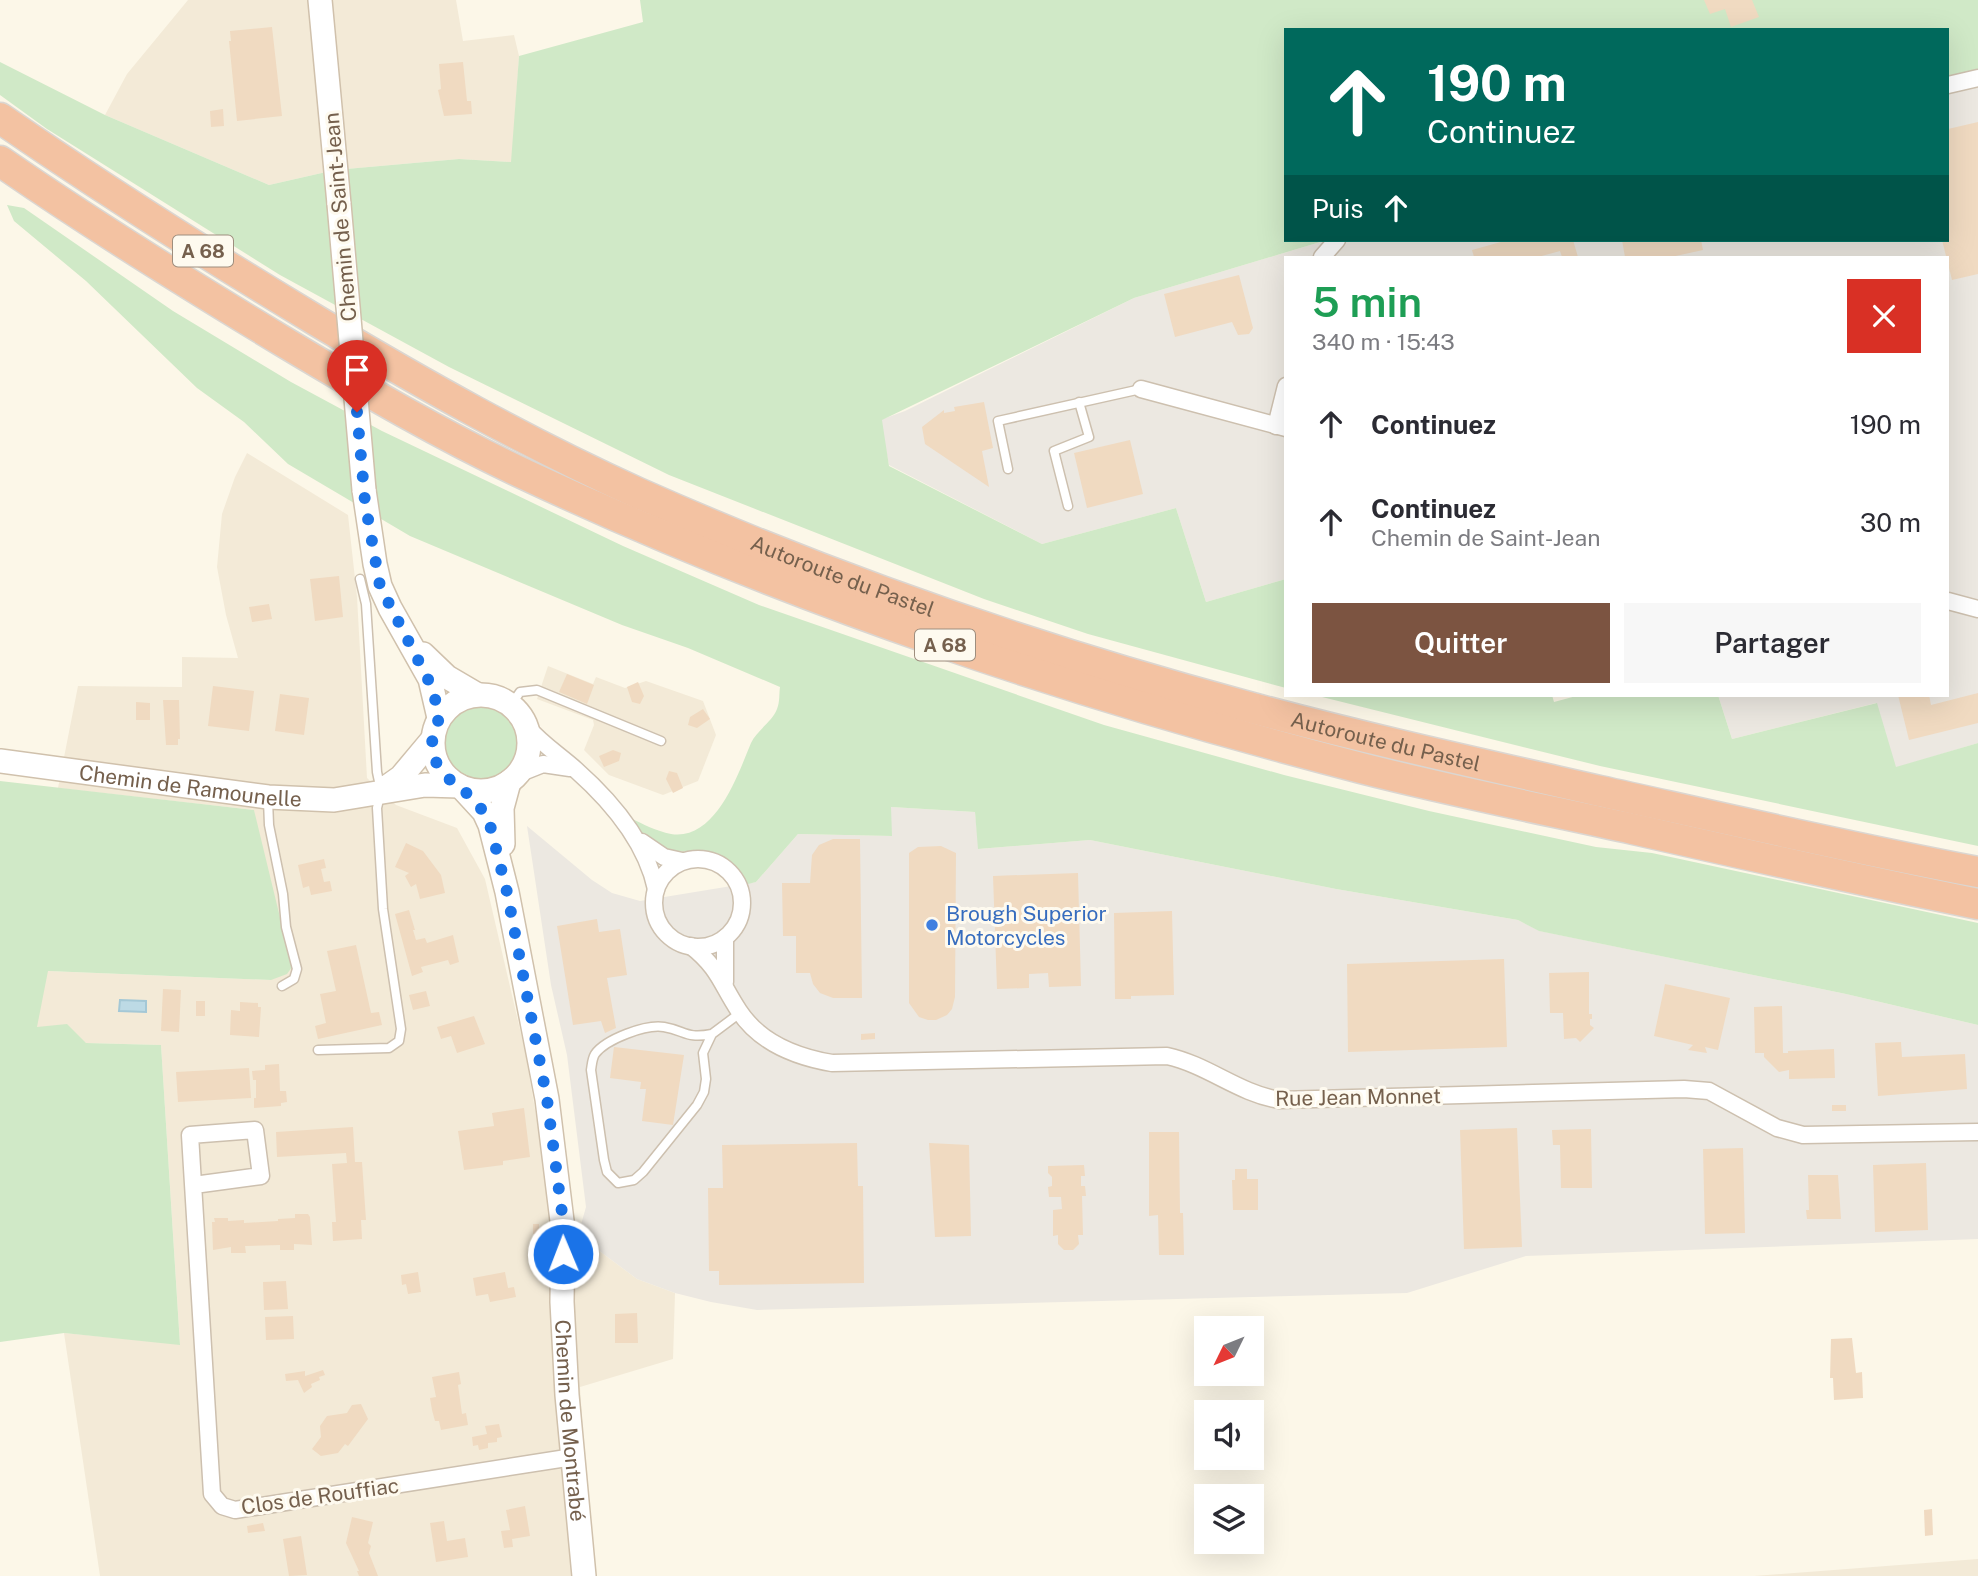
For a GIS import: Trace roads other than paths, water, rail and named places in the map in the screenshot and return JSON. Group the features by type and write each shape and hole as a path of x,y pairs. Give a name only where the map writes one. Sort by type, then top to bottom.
{"highway":[{"name":"Autoroute du Pastel","path":"0,118 92,181 410,377 521,437 637,492 871,589 1089,661 1259,710 1439,755 1885,854 1978,872"},
{"name":"Autoroute du Pastel","path":"0,160 199,291 395,408 542,482 775,583 922,638 1046,679 1191,722 1366,769 1978,904"}],"street":[{"name":"Chemin de Saint-Jean","path":"320,0 364,489 375,564 380,586 390,608 430,679 436,729"},
{"path":"1949,85 1978,78"},
{"path":"1323,256 1335,242"},
{"path":"1141,389 1281,427 1284,402"},
{"path":"1949,601 1978,609"},
{"name":"Chemin de Saint-Jean","path":"407,635 436,668 476,694"},
{"path":"574,768 543,764 485,791 460,786 442,771 433,751 436,729 451,704 476,694 498,697 511,705 541,744 574,768 635,836 647,857 656,889"},
{"path":"514,778 527,757 527,727"},
{"name":"Chemin de Ramounelle","path":"381,791 401,777 436,729"},
{"name":"Chemin de Ramounelle","path":"0,761 268,797 334,800 425,785 460,786"},
{"name":"Chemin de Montrabé","path":"507,892 501,820 514,778"},
{"name":"Chemin de Montrabé","path":"460,786 484,812 490,825 507,892 547,1099 563,1229 562,1302 584,1576"},
{"path":"635,836 664,857 682,861 693,859 716,862 726,868 739,886 742,909 739,920 725,938 709,946 691,946 671,938 658,921 654,900 656,889 666,872 682,861"},
{"name":"Rue Jean Monnet","path":"725,938 726,988"},
{"name":"Rue Jean Monnet","path":"691,946 708,959 740,1013 760,1033 781,1048 807,1059 832,1063 1167,1056 1188,1060 1241,1089 1261,1097 1279,1100 1684,1089 1709,1091 1777,1128 1803,1135 1978,1132"},
{"name":"Clos de Rouffiac","path":"194,1185 261,1176 255,1130 190,1135 212,1494 222,1506 234,1510 573,1457"}],"lane":[{"path":"1008,469 998,421 1141,389"},
{"path":"1068,506 1054,451 1089,438 1079,402"},
{"path":"318,1050 389,1048 399,1041 401,1029 383,909 377,807 381,791 377,772 366,604 360,579"},
{"path":"511,705 520,692 537,690 661,741"},
{"path":"268,797 269,825 284,894 286,927 297,969 294,979 282,986"},
{"path":"712,1034 688,1036 666,1027 649,1027 603,1045 593,1056 591,1070 604,1160 607,1171 618,1183 634,1180 643,1172 697,1105 704,1093 706,1079 703,1054 712,1034 740,1013"}],"water":[{"path":"120,1000 146,1001 146,1012 119,1011"}],"place":[{"name":"Brough Superior Motorcycles","path":"932,925"}]}
